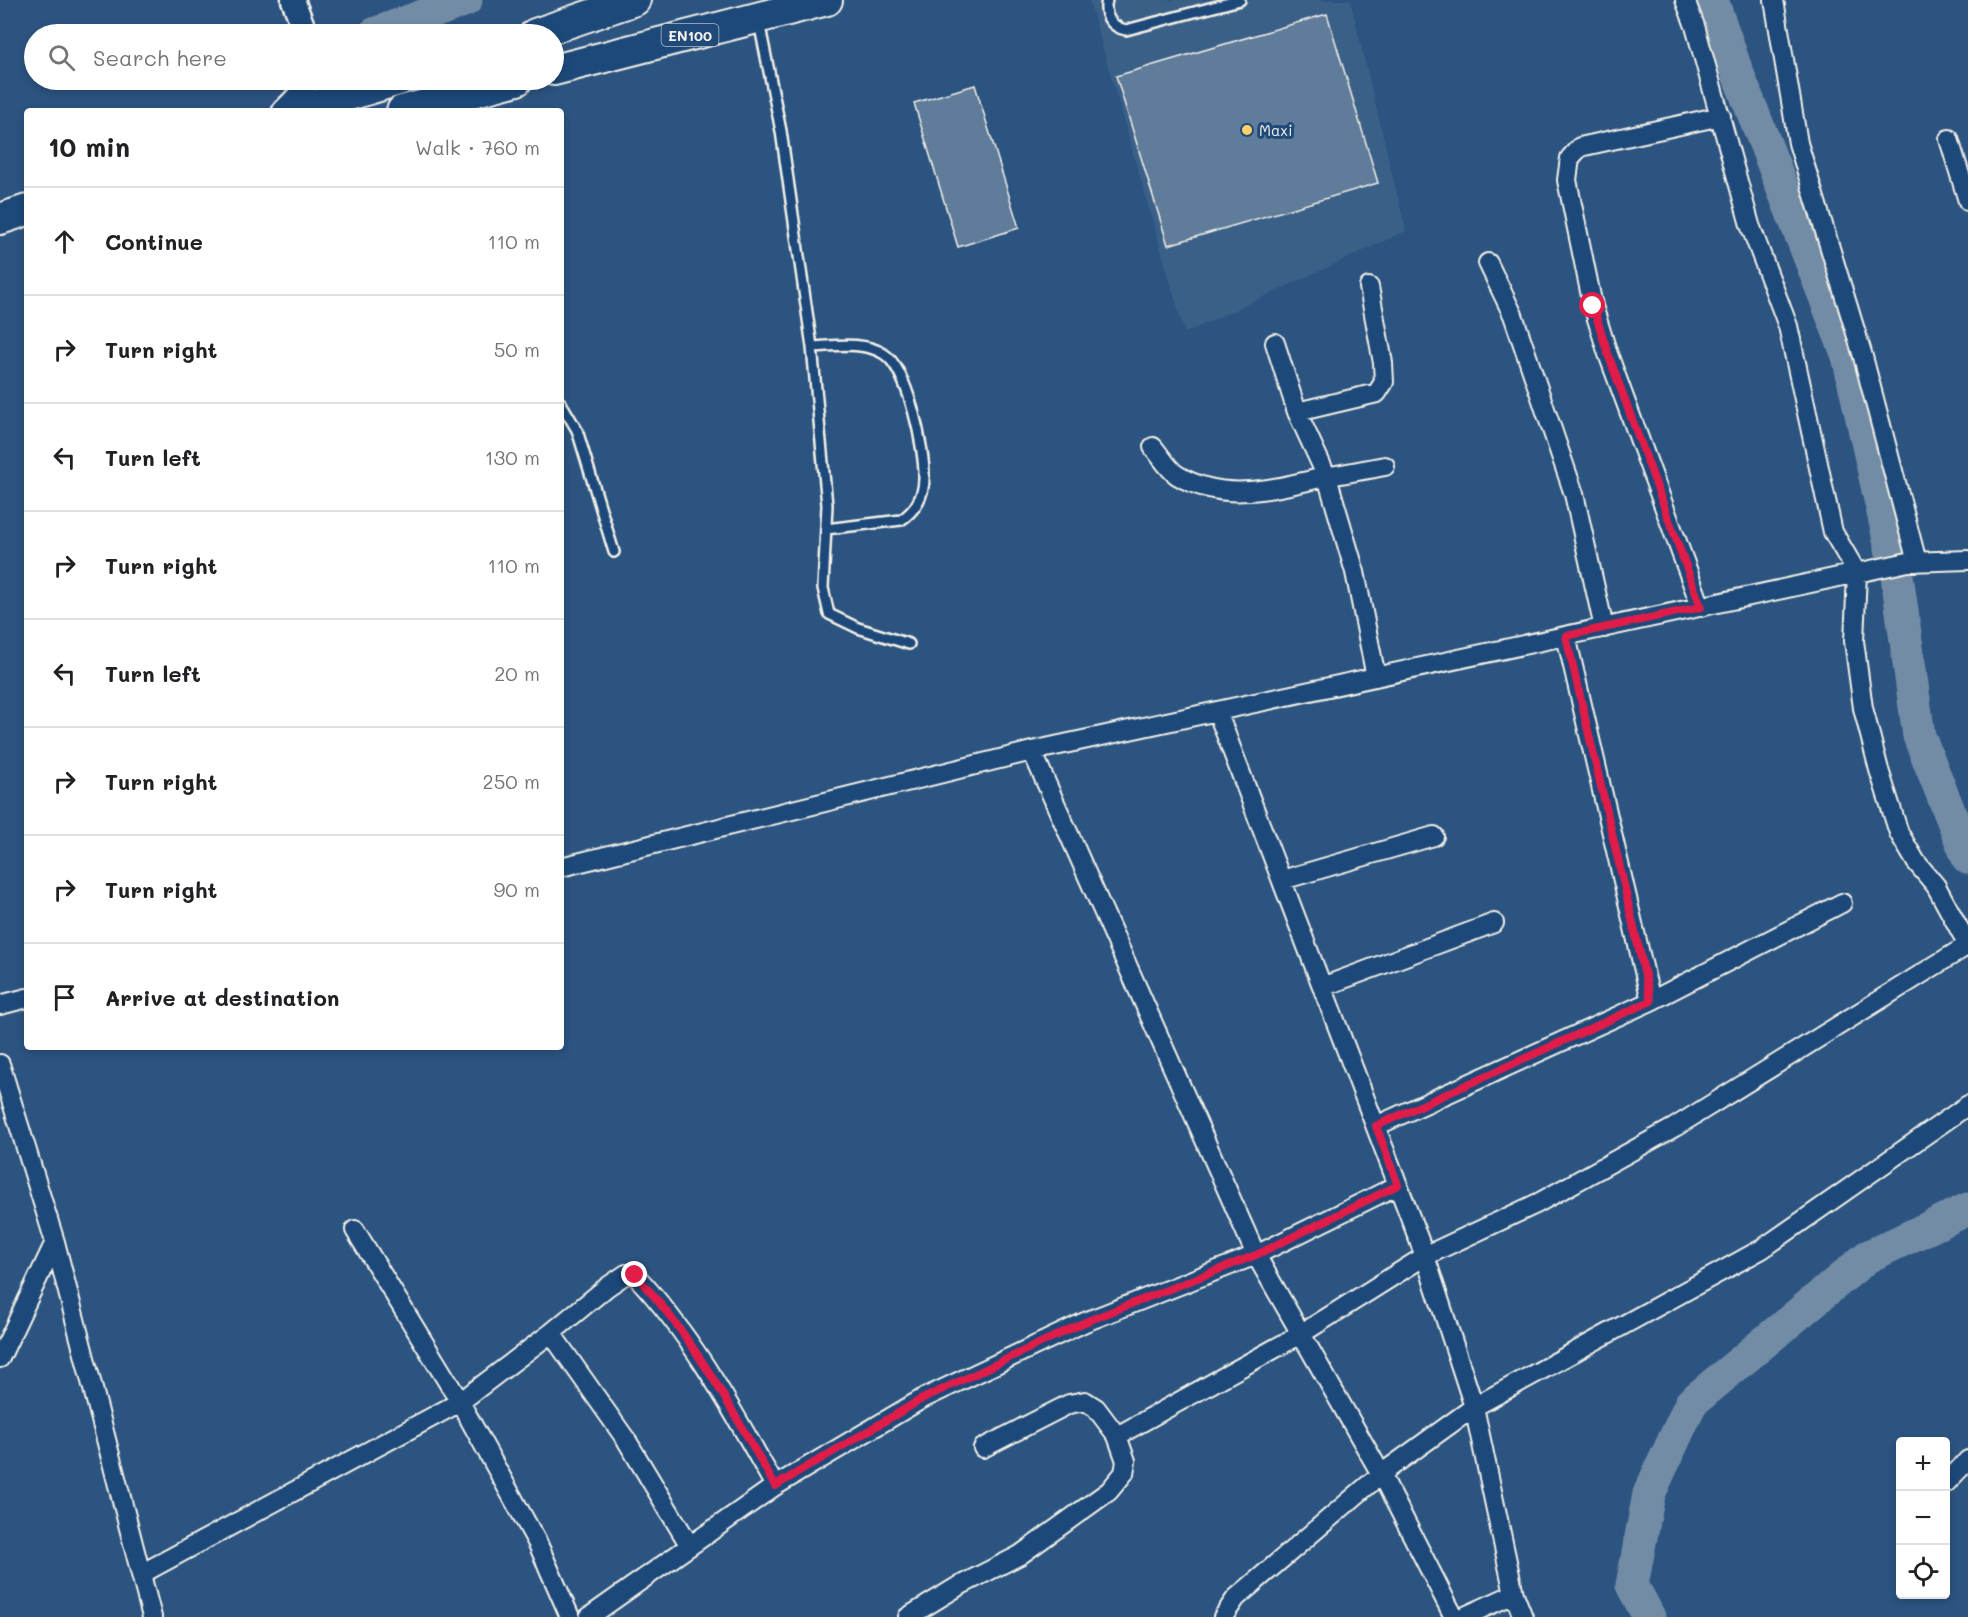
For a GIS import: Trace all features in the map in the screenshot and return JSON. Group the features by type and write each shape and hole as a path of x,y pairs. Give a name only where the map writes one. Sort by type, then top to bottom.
{"highway":[{"path":"564,24 635,0"},
{"name":"EN100","path":"564,67 826,0"},
{"path":"304,108 355,90"},
{"path":"413,108 481,90"},
{"path":"0,219 24,211"}],"street":[{"path":"293,0 302,24"},
{"path":"1117,1436 1301,1334 1425,1256 1538,1203 1675,1127 1968,945 1936,886 1916,862 1899,833 1880,770 1863,708 1854,641 1857,573 1833,532 1788,326 1750,225 1695,26 1685,0"},
{"path":"1774,0 1798,143 1862,353 1913,562"},
{"path":"287,108 302,90"},
{"path":"1701,607 1608,354 1593,306 1567,180 1570,158 1580,147 1721,116"},
{"path":"1949,139 1968,201"},
{"path":"1488,263 1513,315 1574,494 1604,628"},
{"path":"1298,412 1377,393 1384,382 1383,363 1369,287"},
{"path":"1275,343 1298,412 1327,477 1355,572 1376,677"},
{"path":"1153,447 1175,474 1207,489 1243,492 1270,490 1385,466"},
{"path":"564,866 1032,751 1857,573 1913,562 1968,560"},
{"path":"1566,636 1651,1001"},
{"path":"1217,711 1425,1256 1474,1407 1514,1594 1523,1617"},
{"path":"1032,751 1256,1255 1381,1474 1455,1617"},
{"path":"1282,880 1434,836"},
{"path":"1376,1126 1651,1001 1842,903"},
{"path":"1322,987 1494,923"},
{"path":"0,1005 24,999"},
{"path":"0,1064 55,1242 152,1617"},
{"path":"1223,1617 1236,1598 1381,1474 1474,1407 1762,1249 1968,1105"},
{"path":"589,1617 775,1486 922,1399 1085,1322 1256,1255 1398,1185"},
{"path":"355,1230 460,1402 538,1544 570,1617"},
{"path":"0,1358 55,1242"},
{"path":"141,1574 460,1402 626,1274 635,1275 674,1322 728,1402 775,1486"},
{"path":"551,1333 627,1441 690,1546"},
{"path":"908,1617 957,1587 1020,1555 1109,1491 1124,1473 1126,1461 1117,1436 1096,1408 1085,1401 1069,1404 983,1448"},
{"path":"1950,1479 1968,1460"},
{"path":"1462,1617 1514,1594"}],"lane":[{"path":"1107,0 1106,12 1110,22 1126,30 1240,0"},
{"path":"758,17 781,131 812,347 827,505 822,588 829,614 858,628 909,644"},
{"path":"812,347 861,346 885,354 900,373 918,430 924,479 921,495 911,514 901,520 826,530"},
{"path":"564,408 577,430 614,552"}],"shaded area":[{"path":"1089,0 1350,0 1406,231 1185,333"}],"building":[{"name":"Maxi","path":"1327,14 1378,183 1168,245 1116,76"},
{"path":"975,85 1019,228 958,247 914,103"}],"waterway":[{"path":"401,24 466,0"},
{"path":"1712,0 1736,69 1848,356 1897,575 1919,736 1968,858"},
{"path":"1649,1617 1632,1585 1649,1494 1691,1403 1867,1257 1968,1209"}],"place":[{"name":"Maxi","path":"1247,130"}],"route":[{"path":"635,1275 674,1322 728,1402 775,1486 922,1399 1085,1322 1256,1255 1398,1185 1376,1126 1651,1001 1566,636 1701,607 1608,354 1593,306"}]}
